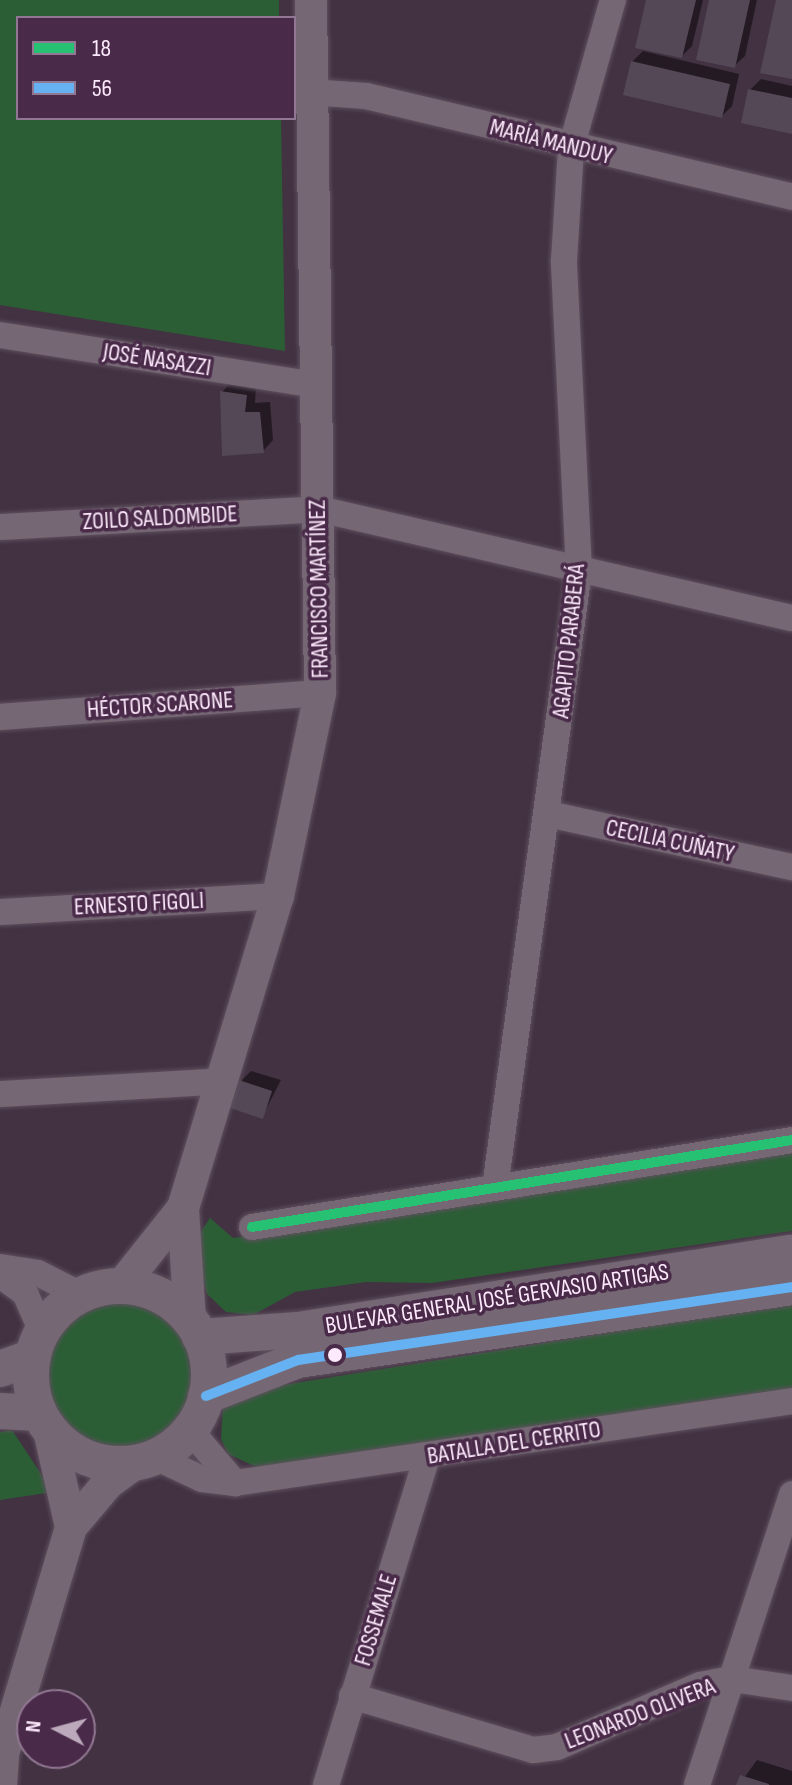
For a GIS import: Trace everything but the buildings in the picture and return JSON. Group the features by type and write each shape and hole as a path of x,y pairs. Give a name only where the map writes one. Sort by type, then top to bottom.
{"main road":[{"name":"BULEVAR GENERAL JOSÉ GERVASIO ARTIGAS","path":"195,1328 298,1330 792,1253"},
{"path":"121,1286 160,1295 195,1328 206,1396 190,1430 146,1460 79,1455 44,1421 25,1352 81,1295 121,1286"},
{"name":"BULEVAR GENERAL JOSÉ GERVASIO ARTIGAS","path":"206,1396 298,1360 792,1287"},
{"path":"0,1411 44,1421"}],"street":[{"name":"FRANCISCO MARTÍNEZ","path":"121,1286 183,1208 278,896 320,693 311,0"},
{"name":"AGAPITO PARABERÁ","path":"495,1188 579,571 564,260 571,148 613,0"},
{"name":"MARÍA MANDUY","path":"310,92 366,96 571,148 792,197"},
{"name":"JOSÉ NASAZZI","path":"0,335 314,385"},
{"name":"ZOILO SALDOMBIDE","path":"0,527 319,509 792,618"},
{"name":"HÉCTOR SCARONE","path":"0,717 320,693"},
{"name":"CECILIA CUÑATY","path":"548,814 792,867"},
{"name":"ERNESTO FIGOLI","path":"0,912 278,896"},
{"path":"0,1094 223,1081"},
{"path":"252,1227 792,1140"},
{"name":"FRANCISCO MARTÍNEZ","path":"183,1208 195,1328"},
{"path":"0,1267 38,1273 81,1295"},
{"path":"0,1275 25,1293 25,1352"},
{"name":"BATALLA DEL CERRITO","path":"146,1460 202,1479 235,1483 792,1401"},
{"path":"44,1421 71,1527"},
{"path":"190,1430 235,1483"},
{"name":"FOSSEMALE","path":"326,1785 427,1456"},
{"path":"1,1766 71,1527 108,1483 146,1460"},
{"path":"697,1785 792,1494"},
{"name":"LEONARDO OLIVERA","path":"352,1696 533,1750 732,1679 792,1688"}],"green space":[{"path":"0,0 279,0 279,16 16,16 16,120 281,120 285,351 0,305"},
{"path":"792,1151 792,1231 432,1283 366,1282 295,1292 253,1315 226,1312 207,1294 192,1245 210,1218 233,1238"},
{"path":"119,1297 148,1303 173,1320 190,1345 196,1374 190,1403 173,1428 148,1445 119,1451 90,1445 65,1428 48,1403 42,1374 48,1345 65,1320 90,1303"},
{"path":"792,1303 792,1389 263,1470 228,1454 221,1439 223,1405 264,1388"},
{"path":"12,1430 53,1492 0,1500 0,1432"}],"transit line":[{"name":"18","path":"252,1227 792,1140"},
{"name":"56","path":"206,1396 298,1360 792,1287"}]}
